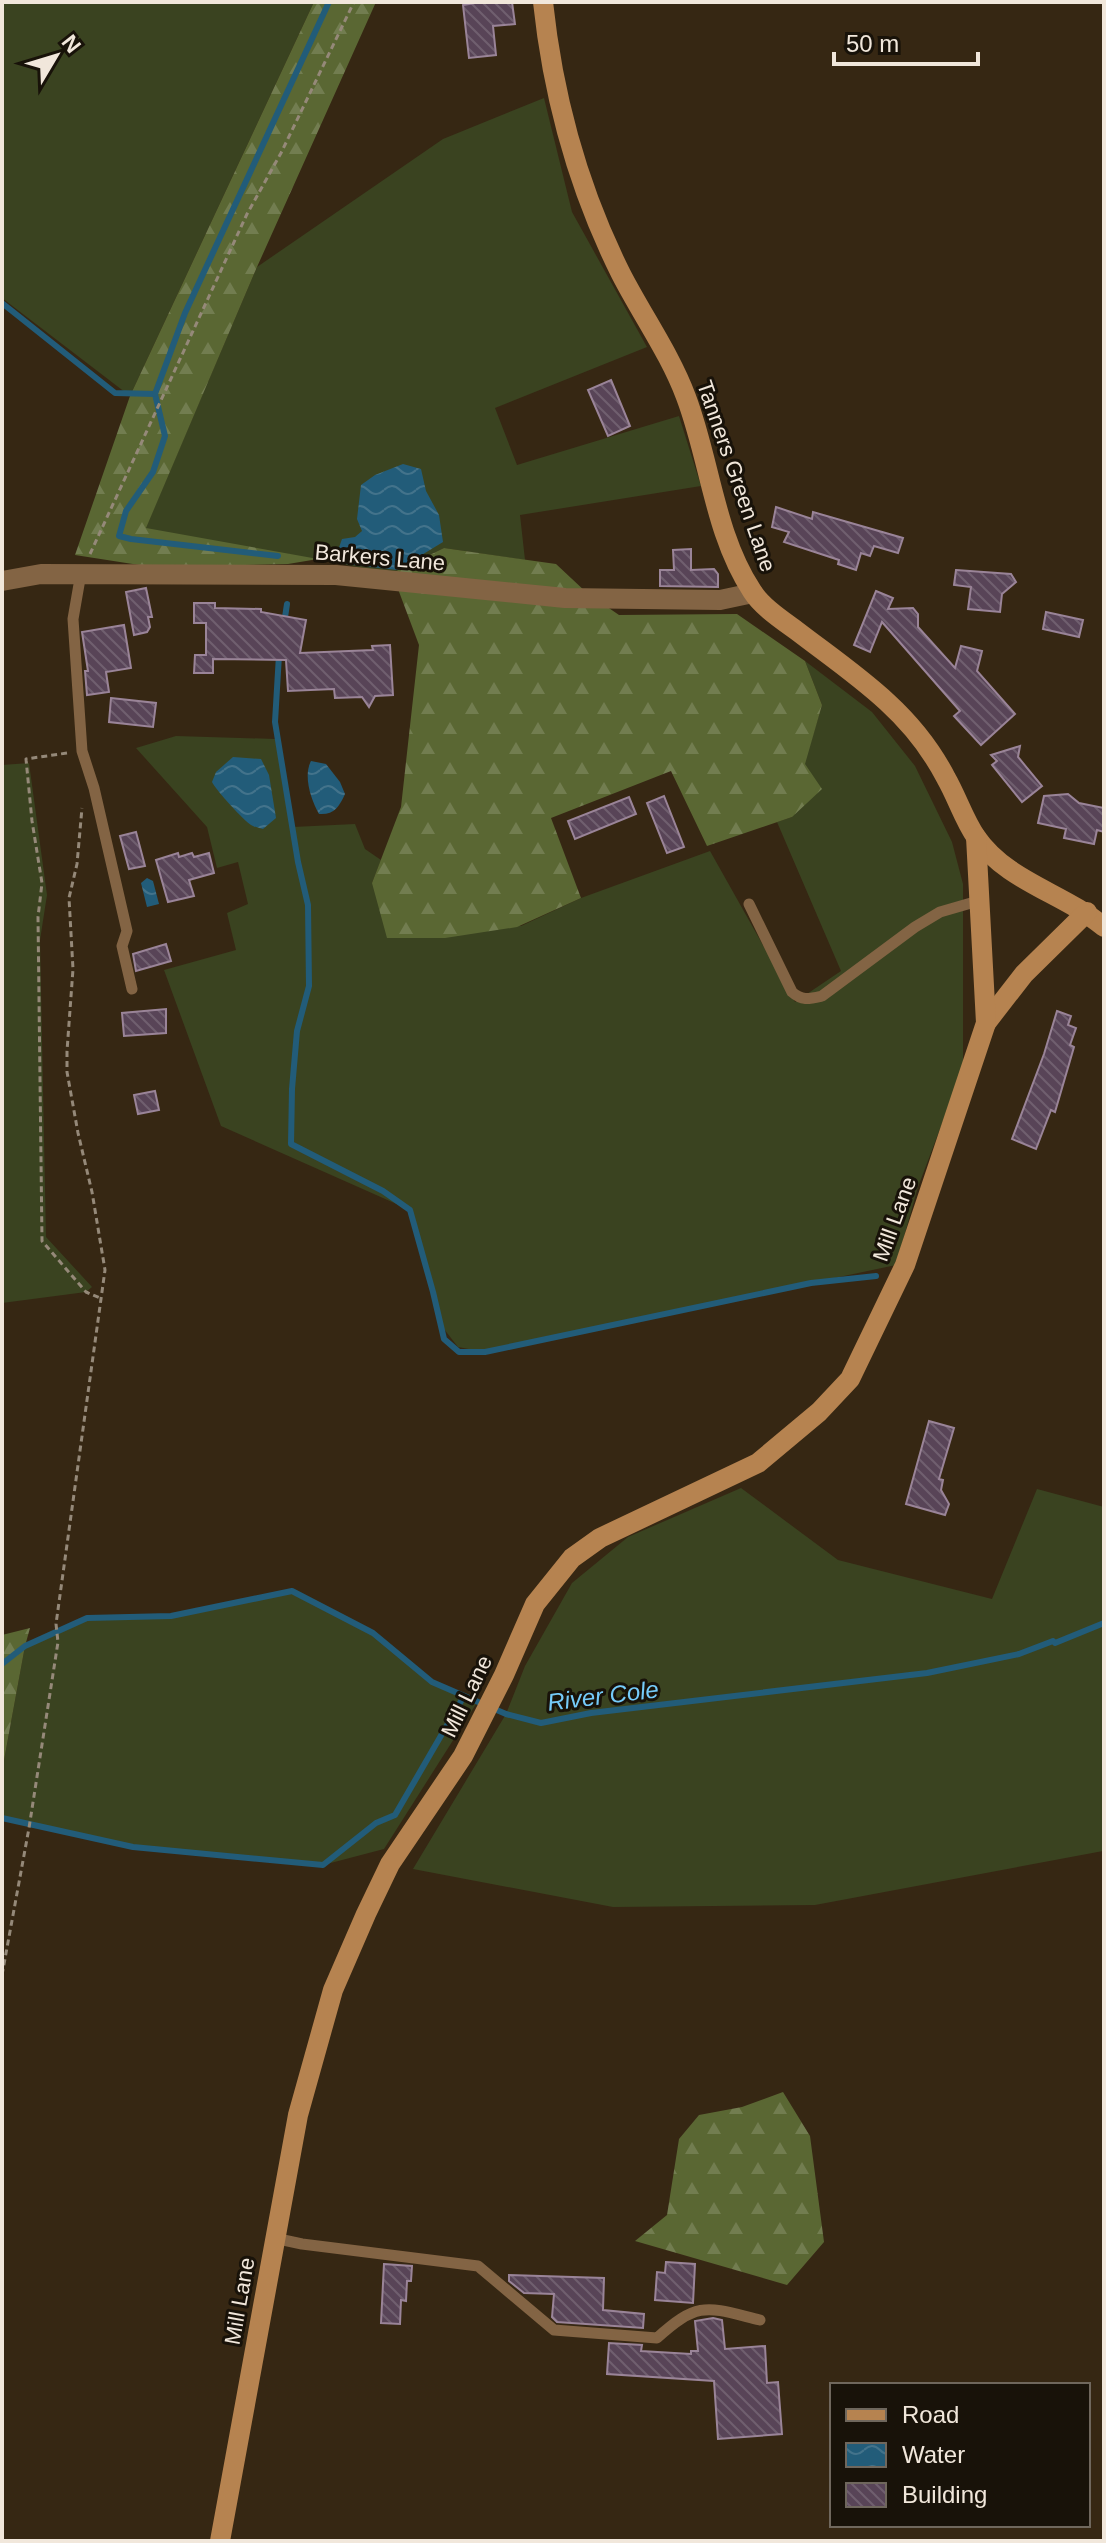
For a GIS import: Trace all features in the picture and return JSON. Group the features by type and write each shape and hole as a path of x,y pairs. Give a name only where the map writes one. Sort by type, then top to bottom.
{"street":[{"name":"Tanners Green Lane","path":"543,2 557,95 585,188 621,274 686,396 715,501 735,559 753,593 776,615 884,699 910,724 945,776 976,837 1010,871 1096,911 1104,927"},
{"name":"Barkers Lane","path":"2,581 41,574 81,573 336,575 565,598 720,600 753,593"},
{"name":"Mill Lane","path":"976,837 986,1023"},
{"name":"Mill Lane","path":"220,2541 298,2115 333,1990 390,1864 463,1756 535,1604 572,1558 600,1538 758,1463 819,1412 850,1379 905,1265 986,1023 1024,974 1096,911"}],"lane":[{"path":"81,573 73,619 82,751 94,788 127,931 122,946 132,989"},
{"path":"749,904 792,992 805,1000 822,996 940,912 978,901"},
{"path":"274,2238 478,2266 547,2325 563,2332 657,2338 679,2318 706,2309 760,2320"}],"path":[{"path":"81,573 247,214 281,153 354,2"},
{"path":"82,751 26,759 42,883 38,917 42,1241 86,1292 100,1298"},
{"path":"2,1975 30,1825 58,1642 56,1624 105,1270 70,1088 67,1051 73,969 69,898 77,864 82,808"}],"green space":[{"path":"2,2 314,2 130,396 2,298"},
{"path":"314,2 376,2 257,267 146,528 318,559 288,564 152,567 75,555 130,396"},
{"path":"544,98 572,212 647,347 495,408 517,465 679,416 701,486 520,515 525,560 444,548 392,573 145,529 257,267 443,139"},
{"path":"444,548 556,564 587,593 619,615 737,614 805,661 822,705 805,764 822,789 792,817 707,846 671,771 551,818 581,898 517,927 445,938 387,938 372,883 401,807 419,645 392,573"},
{"path":"805,661 872,712 915,766 952,842 963,884 963,1068 918,1187 896,1265 485,1352 458,1347 444,1329 410,1210 221,1126 164,970 236,950 227,913 248,904 238,862 217,868 207,827 136,748 176,736 275,739 293,827 355,824 365,849 381,860 372,883 521,926 581,898 710,851 795,1002 841,971 777,822 792,817 822,705"},
{"path":"29,763 47,895 40,940 46,1237 92,1287 86,1292 2,1303 2,765"},
{"path":"741,1488 838,1560 992,1599 1037,1489 1104,1507 1103,1851 815,1905 613,1907 413,1869 506,1714 525,1666 572,1583 628,1537"},
{"path":"292,1591 373,1633 432,1682 478,1701 384,1849 323,1865 133,1847 2,1818 2,1771 25,1646 87,1618 171,1616"},
{"path":"30,1628 25,1646 2,1771 2,1635"},
{"path":"783,2092 810,2136 824,2242 787,2285 635,2241 667,2215 679,2139 699,2115 742,2107"}],"water":[{"path":"403,464 421,469 426,491 439,515 443,542 397,570 346,564 336,556 342,539 355,537 362,531 357,519 361,485 375,475"},
{"path":"233,757 261,759 269,775 276,818 263,829 248,823 212,782 216,772"},
{"path":"311,761 326,764 345,794 332,812 319,814 311,795 308,774"},
{"path":"147,878 153,881 159,904 147,907 141,883"}],"building":[{"path":"512,2 515,24 493,26 496,55 469,58 463,5"},
{"path":"611,380 630,426 608,436 588,390"},
{"path":"776,507 812,519 813,512 903,538 898,553 874,546 870,556 861,553 856,570 838,564 839,560 784,542 789,532 772,527"},
{"path":"691,549 691,570 714,569 718,574 718,587 660,586 660,570 674,570 673,550"},
{"path":"956,570 1011,574 1016,582 1002,594 1000,612 968,609 971,587 954,585"},
{"path":"146,588 152,617 148,617 150,627 147,632 134,635 126,592"},
{"path":"876,591 893,598 888,609 913,608 918,614 918,627 955,668 961,646 982,651 977,671 1015,714 981,745 954,716 960,711 882,622 870,652 854,645"},
{"path":"194,603 215,603 215,608 261,609 261,612 306,620 300,653 373,650 372,646 390,645 393,695 375,696 369,707 362,697 335,698 334,689 288,691 286,660 213,659 213,673 194,673 195,655 206,655 206,623 194,623"},
{"path":"1046,612 1083,620 1079,637 1043,629"},
{"path":"124,625 131,668 106,672 109,692 87,695 85,671 88,671 82,632"},
{"path":"111,698 156,703 153,727 109,722"},
{"path":"1020,746 1018,757 1042,786 1022,802 992,765 997,761 991,755"},
{"path":"1068,794 1079,803 1104,808 1104,832 1097,830 1094,844 1064,838 1066,829 1038,823 1044,796"},
{"path":"664,796 684,847 667,853 647,803"},
{"path":"629,797 636,814 575,839 568,821"},
{"path":"136,832 145,866 129,869 120,836"},
{"path":"178,853 179,857 192,853 194,857 209,853 214,873 189,880 194,896 168,902 156,860"},
{"path":"166,944 171,961 136,971 133,954"},
{"path":"166,1009 166,1033 124,1036 122,1013"},
{"path":"1057,1011 1071,1016 1068,1025 1076,1028 1070,1045 1074,1047 1055,1112 1051,1110 1036,1149 1012,1139"},
{"path":"155,1091 159,1110 138,1114 134,1095"},
{"path":"929,1421 954,1428 939,1479 943,1480 941,1490 949,1504 945,1515 906,1504"},
{"path":"666,2262 695,2264 693,2303 655,2300 657,2272 665,2273"},
{"path":"384,2264 412,2266 406,2301 401,2300 400,2324 381,2323"},
{"path":"509,2275 604,2278 603,2310 644,2314 643,2328 557,2322 552,2317 554,2294 524,2293 509,2281"},
{"path":"722,2320 725,2349 765,2346 767,2383 778,2382 782,2434 718,2439 714,2381 607,2374 609,2343 642,2345 641,2351 691,2354 691,2351 698,2351 695,2321"}],"waterway":[{"path":"155,394 185,313 329,2"},
{"path":"2,303 115,393 155,394 165,436 153,472 126,511 119,536 278,556"},
{"path":"284,624 287,604"},
{"path":"279,655 275,722 308,905 309,986 297,1031 291,1144 383,1191 410,1210 444,1339 459,1352 485,1352 811,1283 876,1276"},
{"name":"River Cole","path":"2,1664 25,1646 87,1618 171,1616 292,1591 373,1633 432,1682 506,1714 541,1723 591,1713 927,1673 1019,1654 1104,1623"},
{"path":"2,1818 133,1847 323,1865 376,1823 395,1815 464,1696"}]}
